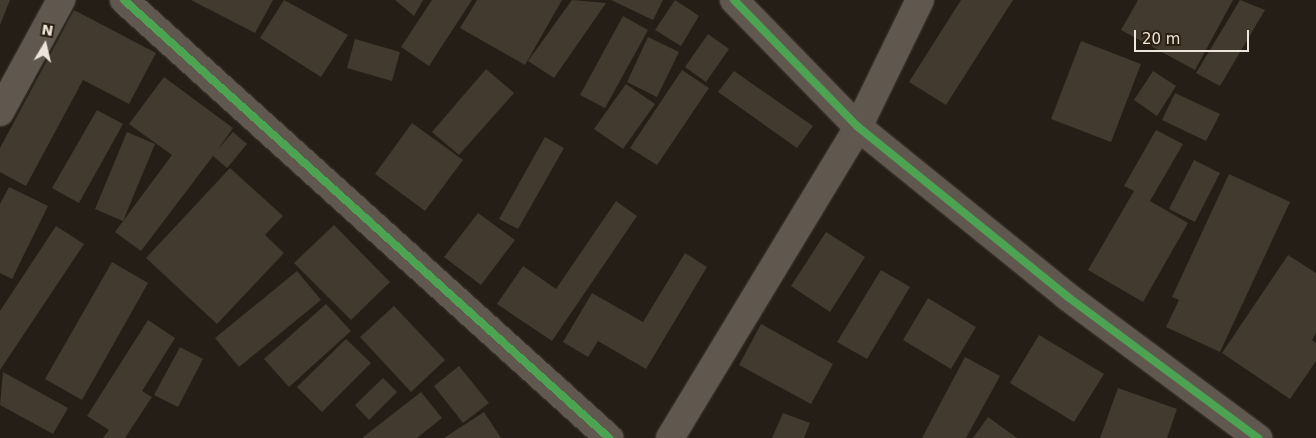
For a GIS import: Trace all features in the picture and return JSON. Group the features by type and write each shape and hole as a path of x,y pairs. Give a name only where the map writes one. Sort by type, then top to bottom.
{"street":[{"path":"0,112 61,0"},
{"path":"124,0 609,438"},
{"path":"734,0 858,127 1068,297 1258,438"},
{"path":"670,438 858,127 920,0"}],"building":[{"path":"0,0 10,0 0,25"},
{"path":"191,0 273,0 255,33"},
{"path":"284,0 348,35 321,77 260,38"},
{"path":"395,0 423,0 414,16"},
{"path":"432,0 472,0 429,66 401,47"},
{"path":"477,0 562,0 525,65 460,28"},
{"path":"572,0 606,3 554,78 528,61"},
{"path":"611,0 663,0 653,20"},
{"path":"675,0 699,16 681,46 655,30"},
{"path":"961,0 1013,0 946,105 909,82"},
{"path":"1138,0 1233,0 1195,70 1121,30"},
{"path":"1240,0 1265,10 1220,86 1196,73"},
{"path":"74,10 156,53 129,104 83,80 26,186 0,172 0,148"},
{"path":"623,16 648,30 605,108 580,95"},
{"path":"708,34 729,49 706,82 685,67"},
{"path":"648,37 679,52 657,97 627,82"},
{"path":"355,39 400,52 392,81 347,68"},
{"path":"1081,41 1141,64 1111,142 1051,119"},
{"path":"486,69 514,93 459,155 432,132"},
{"path":"682,70 709,88 657,165 630,148"},
{"path":"734,71 813,126 797,148 718,92"},
{"path":"1153,71 1176,86 1157,116 1134,100"},
{"path":"164,77 233,128 218,149 233,132 247,144 227,168 213,156 141,251 115,232 172,155 129,124"},
{"path":"626,84 655,104 623,149 594,129"},
{"path":"1175,93 1220,114 1206,141 1162,120"},
{"path":"97,110 123,124 79,203 52,188"},
{"path":"412,123 463,160 425,211 375,174"},
{"path":"1156,130 1183,144 1150,201 1188,223 1143,302 1088,270 1134,191 1124,186"},
{"path":"127,132 155,144 123,221 95,209"},
{"path":"545,137 564,148 518,229 499,219"},
{"path":"1194,160 1220,173 1195,222 1169,209"},
{"path":"230,168 283,216 265,235 284,253 217,324 146,258"},
{"path":"1229,174 1290,202 1220,352 1166,327 1179,300 1172,297"},
{"path":"9,187 48,206 12,279 0,273 0,204"},
{"path":"616,201 637,216 552,341 497,304 523,266 556,289"},
{"path":"478,213 515,240 481,285 444,257"},
{"path":"334,225 390,282 351,320 294,263"},
{"path":"56,226 84,244 0,370 0,311"},
{"path":"826,232 865,257 830,312 791,286"},
{"path":"685,253 707,267 646,369 598,341 588,357 563,342 592,293 643,322"},
{"path":"1288,255 1316,273 1316,333 1312,340 1316,343 1316,361 1290,399 1222,353"},
{"path":"112,262 148,283 82,400 45,379"},
{"path":"881,270 910,287 867,359 837,342"},
{"path":"297,271 321,300 239,367 215,338"},
{"path":"928,298 976,327 951,369 903,340"},
{"path":"326,304 351,331 289,387 264,359"},
{"path":"394,306 445,360 411,392 360,337"},
{"path":"148,320 175,338 142,391 152,397 125,438 103,438 109,430 87,416"},
{"path":"761,324 833,364 811,404 739,365"},
{"path":"1039,335 1104,374 1074,422 1010,383"},
{"path":"346,339 371,363 322,412 297,387"},
{"path":"180,347 203,359 178,407 154,395"},
{"path":"965,357 1000,376 966,438 922,438"},
{"path":"459,366 489,403 463,423 434,386"},
{"path":"3,372 68,408 53,434 0,405"},
{"path":"383,378 397,392 369,420 355,405"},
{"path":"1118,388 1177,409 1167,438 1100,438"},
{"path":"421,392 442,418 417,438 362,438"},
{"path":"484,412 501,438 444,438"},
{"path":"783,413 810,423 804,438 772,438"},
{"path":"988,417 1017,438 973,438"}],"cycle path":[{"path":"124,0 609,438"},
{"path":"734,0 858,127 1068,297 1258,438"}]}
